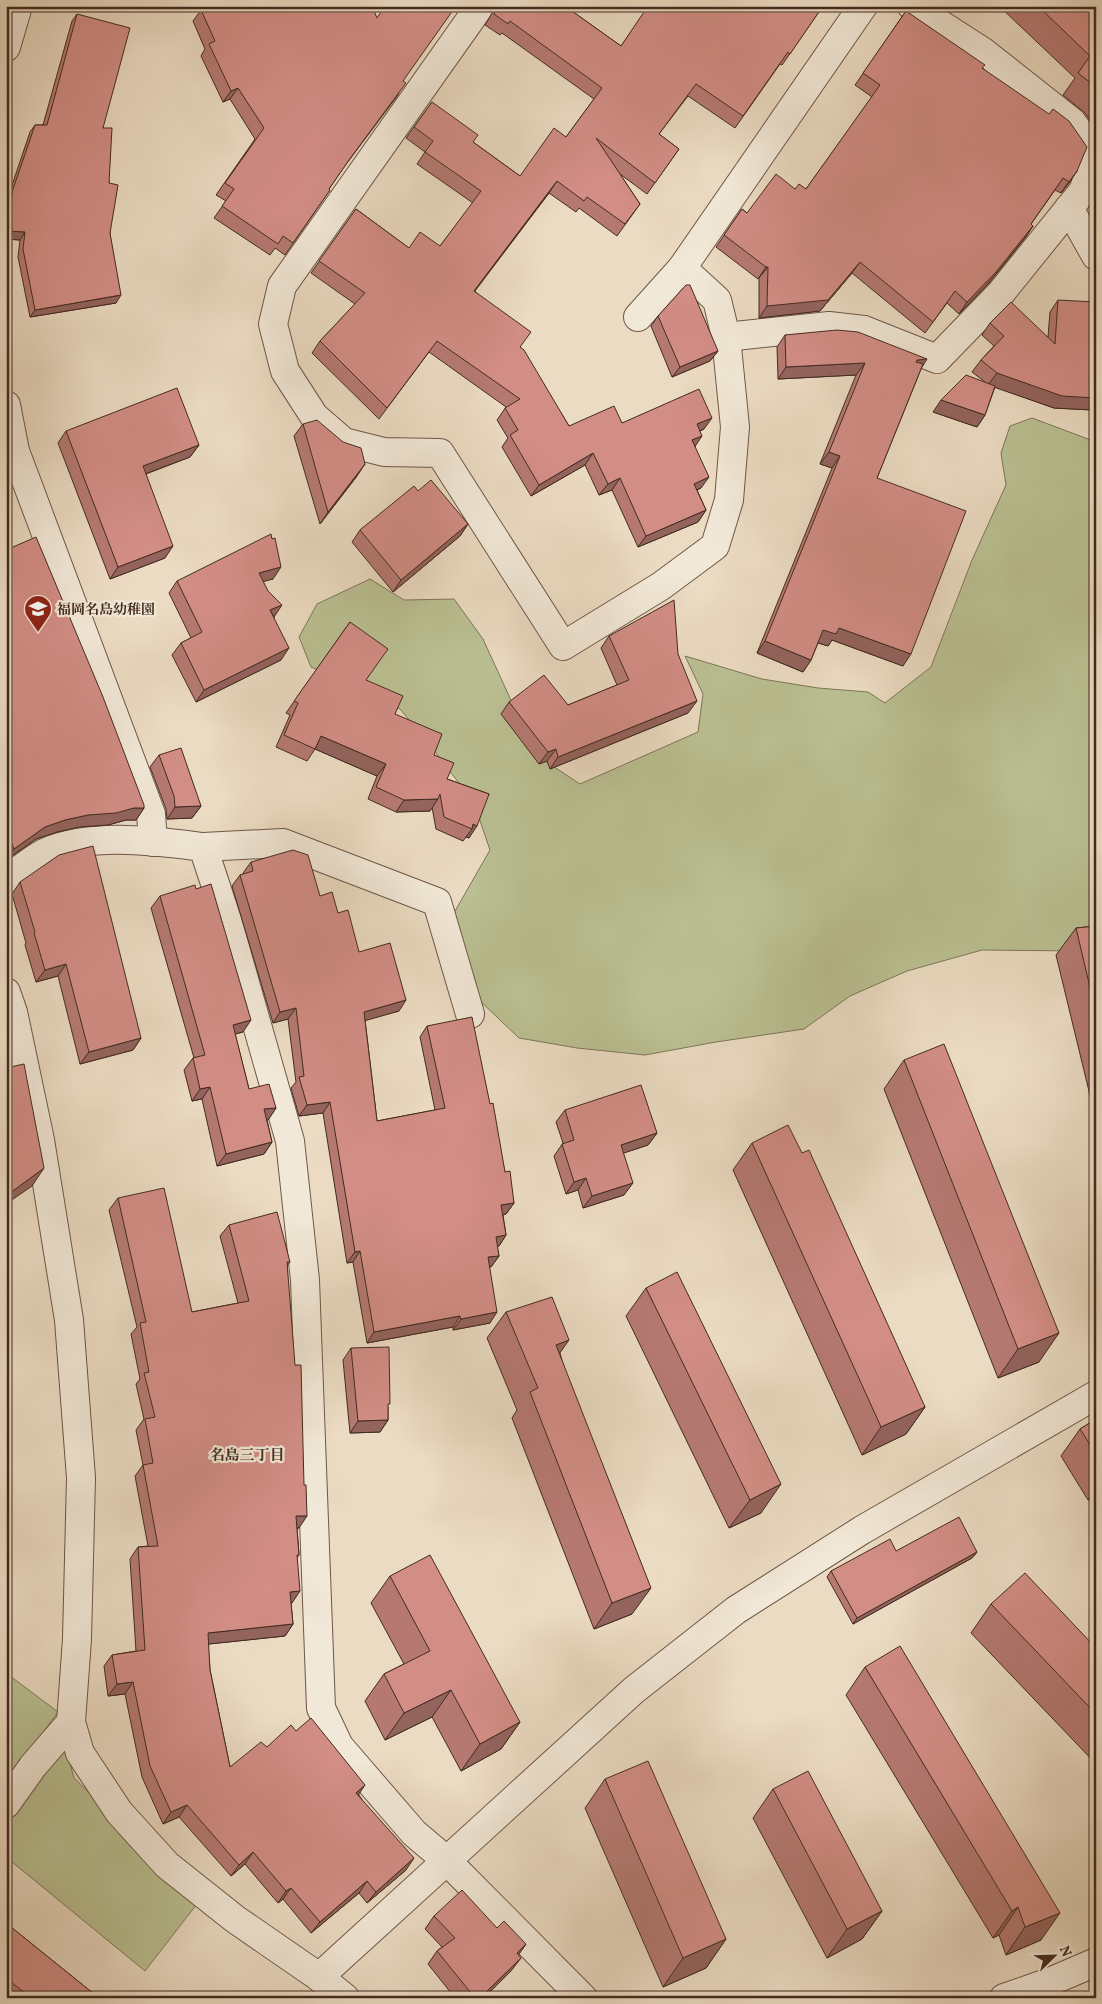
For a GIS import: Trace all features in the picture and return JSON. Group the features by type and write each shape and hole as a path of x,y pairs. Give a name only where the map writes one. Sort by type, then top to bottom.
{"street":[{"path":"6,47 18,6"},
{"path":"480,6 282,286 274,324 285,371 314,416 344,442 384,452 440,453 563,646 661,586 714,546 729,500 735,427 726,338 717,300 682,268"},
{"path":"638,317 682,268 863,6"},
{"path":"726,338 829,326 864,330 937,359 1000,294 1083,191 1096,156 1072,122 982,51 912,6"},
{"path":"1069,208 1096,256"},
{"path":"6,405 15,451 151,814 152,842"},
{"path":"6,880 44,854 90,840 152,842 203,847 283,843 437,902 470,1014"},
{"path":"203,847 228,923 290,1141 305,1280 321,1708 339,1746 414,1833 447,1861 583,1998"},
{"path":"6,992 13,1012 40,1140 69,1320 81,1478 77,1639 71,1722 80,1753 118,1812 167,1865 235,1919 319,1977 345,1998"},
{"path":"319,1977 634,1690 736,1610 862,1530 1096,1394"},
{"path":"6,1804 33,1766 71,1722"},
{"path":"1004,1998 1047,1983 1096,1962"}],"green space":[{"path":"1032,418 1096,442 1096,953 1079,951 982,950 907,971 850,996 804,1029 645,1055 577,1048 519,1038 478,999 447,925 490,850 474,803 400,709 357,685 311,667 299,637 317,604 370,579 404,600 454,599 483,639 536,755 580,784 698,732 703,694 685,656 762,679 818,688 868,692 885,703 931,667 972,560 1006,485 1001,453 1010,426"},
{"path":"6,1673 58,1712 6,1783"},
{"path":"63,1738 74,1778 200,1900 145,1971 6,1857 6,1814"}],"building":[{"path":"210,6 372,6 377,18 385,6 456,6 403,81 406,83 349,160 293,243 283,236 278,244 222,206 234,189 225,183 264,128 238,88 231,91 209,44 215,41 201,10"},
{"path":"498,6 571,6 569,9 621,46 648,6 823,6 790,54 788,52 743,116 696,84 659,134 679,149 655,183 596,138 640,204 625,224 587,197 584,201 557,181 474,291 531,332 520,347 524,350 569,426 614,406 622,423 699,389 712,418 697,424 702,436 692,440 709,477 694,484 706,510 646,536 620,478 608,484 593,453 539,485 510,435 518,430 505,408 520,399 437,341 387,408 320,341 365,293 319,261 356,209 409,248 420,232 440,246 481,191 425,152 433,141 414,127 432,102 478,135 473,142 520,176 554,128 566,137 602,88 510,21 508,24 494,14"},
{"path":"1038,6 1096,6 1096,87 1078,73 1090,56"},
{"path":"906,11 985,65 982,68 1049,114 1053,109 1069,121 1087,147 1077,171 1069,182 1063,178 1031,224 1033,226 996,272 967,302 955,291 933,322 860,262 828,300 767,306 768,267 724,235 742,209 747,213 776,174 795,189 799,184 806,189 880,85 863,73"},
{"path":"77,14 130,28 103,128 112,128 109,183 118,185 110,233 121,295 35,310 23,249 25,232 8,231 13,189 35,125 47,125"},
{"path":"686,285 690,285 718,351 680,367 658,316"},
{"path":"1058,300 1096,302 1096,398 1062,396 997,373 981,360 1004,336 990,323 1011,302 1055,344"},
{"path":"837,330 858,332 927,359 917,360 916,362 923,364 877,478 966,511 911,654 839,628 836,634 823,630 811,660 765,641 840,456 829,452 865,363 786,367 785,335"},
{"path":"966,375 995,386 985,415 941,400"},
{"path":"177,388 199,445 143,466 173,546 118,567 66,431"},
{"path":"317,420 343,442 361,448 365,464 328,512 303,424"},
{"path":"431,480 468,524 401,580 360,530 414,486 418,491"},
{"path":"271,534 272,539 275,538 281,567 259,573 268,591 282,605 270,610 289,648 204,690 181,643 202,632 177,581"},
{"name":"福岡名島幼稚園","path":"36,537 103,697 144,808 134,808 116,813 88,815 65,820 45,827 14,849 6,828 6,550"},
{"path":"674,600 678,654 697,701 558,757 556,749 548,752 509,702 544,675 568,705 629,680 609,636"},
{"path":"350,622 388,649 366,680 403,696 395,714 442,734 434,755 454,763 447,779 489,794 477,826 473,824 472,829 444,817 440,794 438,799 404,800 376,787 386,764 321,736 315,749 284,735 298,703 294,701"},
{"path":"181,748 201,806 175,807 174,796 159,755"},
{"path":"93,846 141,1038 89,1052 66,964 45,970 20,882 59,855"},
{"path":"293,850 308,855 320,896 332,892 338,913 348,910 359,952 390,943 406,1000 364,1012 377,1121 445,1108 427,1026 472,1017 490,1104 493,1103 505,1172 510,1171 514,1203 501,1205 506,1235 496,1237 499,1256 488,1257 497,1312 461,1319 460,1316 374,1332 360,1251 355,1252 330,1102 307,1105 299,1077 304,1076 296,1008 280,1012 240,875 253,871 251,862"},
{"path":"211,884 251,1020 233,1025 249,1089 269,1084 276,1108 264,1109 272,1142 226,1154 210,1087 200,1089 193,1058 205,1055 160,896 195,885 196,889"},
{"path":"1096,926 1096,1013 1076,928"},
{"path":"944,1044 1059,1333 1018,1349 904,1060"},
{"path":"24,1064 44,1168 6,1196 6,1068"},
{"path":"641,1085 657,1133 621,1145 633,1183 592,1196 586,1178 574,1182 562,1144 574,1140 565,1110"},
{"path":"788,1125 802,1153 809,1150 925,1407 881,1427 752,1143"},
{"path":"164,1188 192,1312 249,1301 229,1225 277,1212 290,1262 287,1262 295,1365 301,1365 304,1485 306,1485 307,1516 296,1516 300,1591 290,1592 293,1624 208,1633 210,1670 230,1767 261,1742 267,1747 291,1725 296,1731 311,1718 365,1785 356,1793 414,1858 376,1892 367,1881 320,1922 291,1888 286,1891 253,1852 239,1865 187,1805 171,1812 150,1766 133,1682 117,1684 112,1655 145,1650 138,1547 158,1546 143,1465 153,1463 145,1419 155,1417 144,1373 149,1372 140,1323 146,1322 118,1198"},
{"path":"677,1272 781,1484 750,1500 646,1288"},
{"path":"552,1297 569,1340 556,1345 651,1588 612,1603 530,1392 538,1388 506,1312"},
{"path":"389,1347 390,1404 388,1404 388,1420 358,1421 351,1348"},
{"path":"1096,1419 1096,1454 1080,1429"},
{"path":"959,1517 977,1552 857,1618 831,1571 890,1539 896,1551"},
{"path":"430,1555 520,1722 480,1744 451,1690 404,1713 384,1674 430,1651 390,1576"},
{"path":"1025,1573 1096,1648 1096,1714 991,1604"},
{"path":"900,1646 1060,1913 1025,1927 1018,1907 1012,1911 865,1667"},
{"path":"648,1761 726,1939 683,1958 605,1779"},
{"path":"808,1771 882,1911 847,1929 773,1789"},
{"path":"462,1890 497,1928 504,1921 526,1944 517,1953 521,1958 480,1998 475,1998 437,1951 455,1938 434,1916"},
{"path":"6,1923 99,1998 31,1998 6,1978"},
{"path":"320,1994 326,1998 317,1998"}],"place":[{"name":"福岡名島幼稚園","path":"38,633"}],"district":[{"name":"名島三丁目","path":"247,1455"}]}
